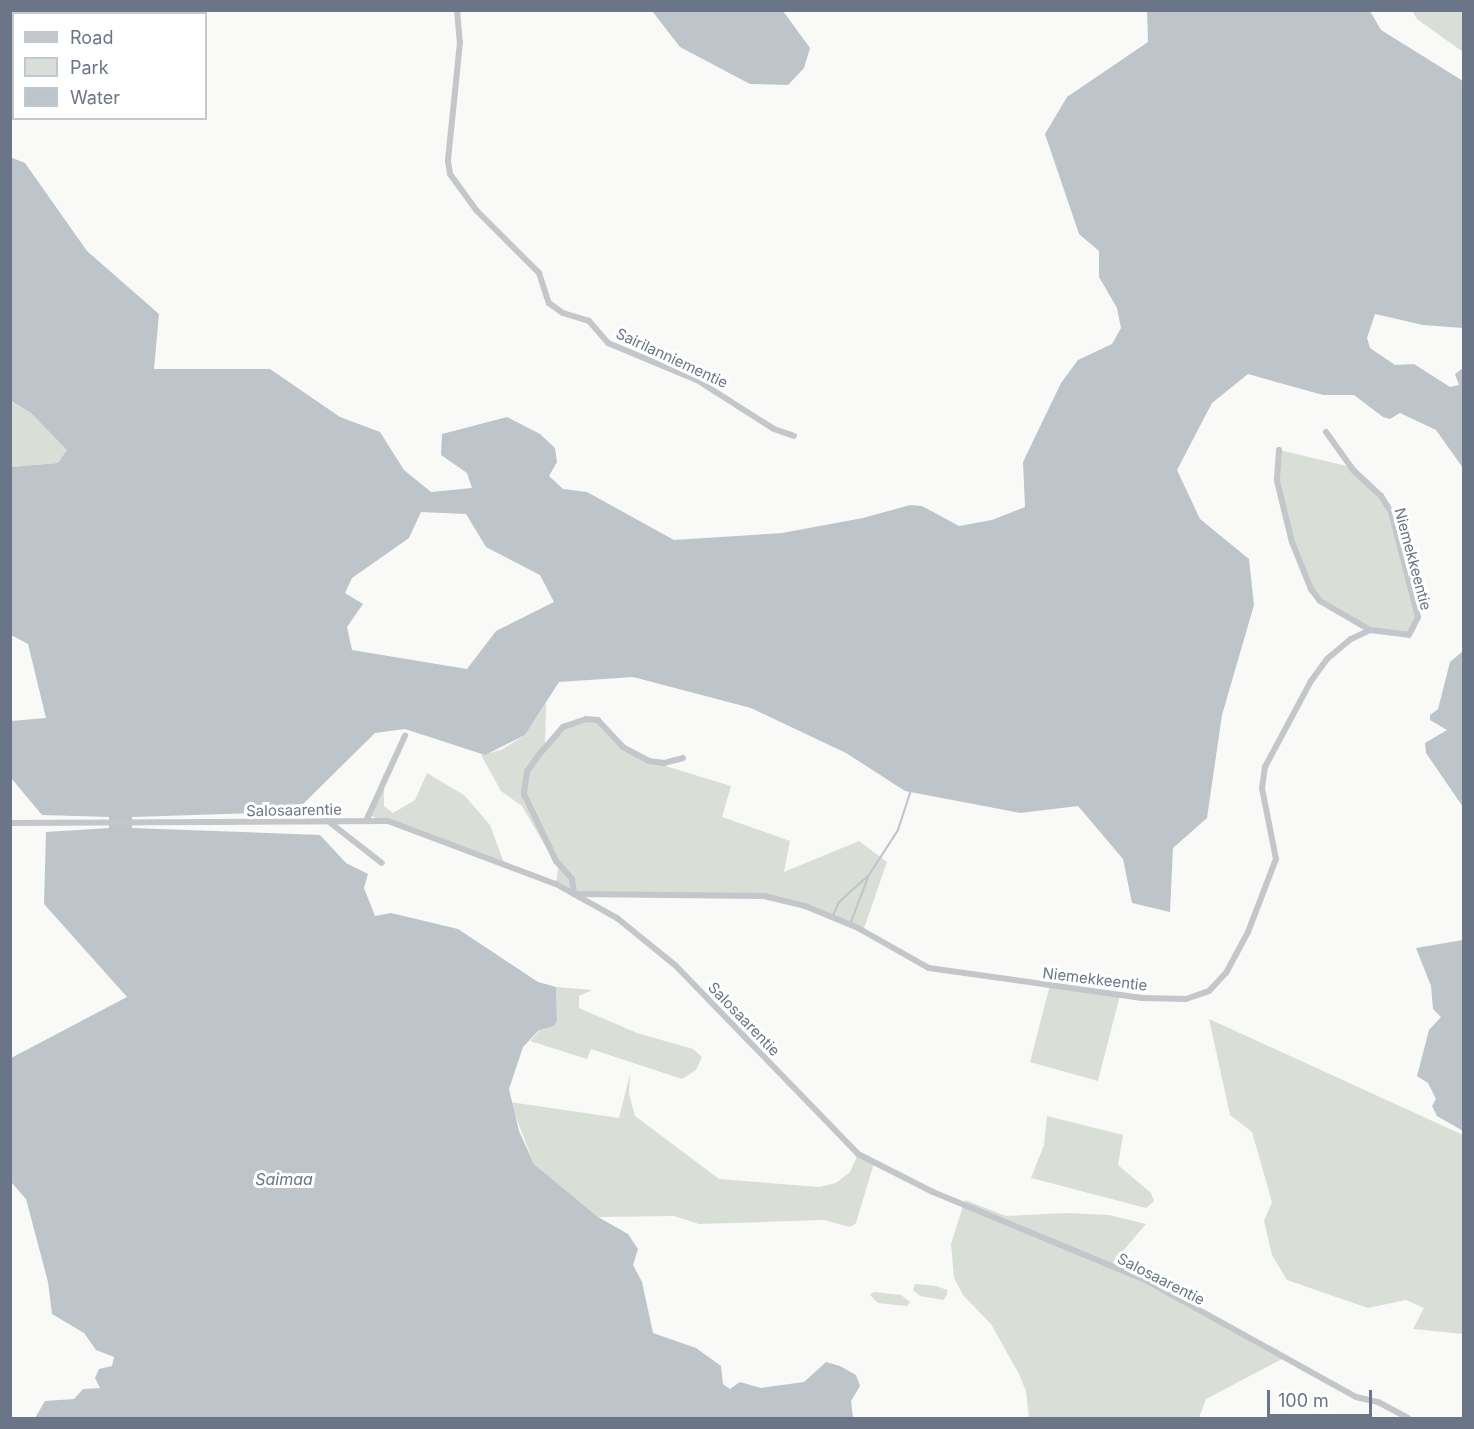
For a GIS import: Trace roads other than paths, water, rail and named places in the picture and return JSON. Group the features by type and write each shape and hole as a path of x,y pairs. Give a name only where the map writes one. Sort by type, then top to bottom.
{"street":[{"name":"Sairilanniementie","path":"457,10 460,42 448,160 450,174 477,211 539,273 549,303 563,313 589,321 608,342 697,380 774,429 794,436"},
{"name":"Niemekkeentie","path":"1279,450 1276,481 1292,542 1311,589 1320,601 1370,630 1409,635 1418,617 1391,512 1381,496 1354,471 1326,432"},
{"name":"Niemekkeentie","path":"574,894 764,896 805,906 858,928 929,968 1142,998 1186,999 1209,991 1226,973 1248,932 1276,859 1262,788 1265,766 1311,681 1327,659 1351,639 1370,630"},
{"path":"574,894 572,879 556,861 524,794 527,772 538,756 563,727 586,718 598,720 623,747 649,761 664,764 683,758"},
{"path":"366,821 405,736"},
{"path":"327,821 382,863"},
{"name":"Salosaarentie","path":"10,823 388,822 574,894 617,918 676,966 858,1155 933,1192 1145,1280 1356,1397 1378,1402 1408,1419"}],"water":[{"path":"652,11 783,11 810,48 804,68 788,85 750,84 680,47"},
{"name":"Saimaa","path":"1147,11 1370,11 1381,30 1463,81 1463,328 1423,325 1375,314 1367,338 1370,348 1395,365 1414,364 1450,387 1459,385 1455,374 1463,368 1463,468 1436,430 1400,413 1390,419 1383,417 1354,395 1323,395 1248,374 1212,403 1177,470 1200,519 1249,559 1254,605 1222,715 1207,818 1173,848 1170,912 1132,903 1123,859 1078,806 1020,813 905,791 846,753 751,708 633,677 559,682 525,735 485,755 405,729 375,733 302,805 289,812 132,817 132,828 320,835 346,863 368,874 364,888 375,916 391,913 458,929 538,982 556,987 557,1021 554,1026 538,1031 523,1047 509,1089 519,1131 534,1164 598,1217 628,1234 638,1249 633,1265 642,1282 653,1333 696,1348 721,1366 723,1384 730,1389 740,1382 761,1388 804,1382 826,1362 840,1366 856,1375 860,1386 851,1401 853,1418 35,1418 45,1401 74,1399 83,1389 100,1388 95,1378 99,1369 112,1366 114,1357 96,1350 84,1333 52,1314 48,1282 26,1199 11,1182 11,1058 127,997 44,904 46,832 109,828 109,817 42,815 11,778 11,721 46,718 28,644 11,635 11,467 58,463 67,450 31,413 11,401 10,157 25,163 87,251 159,314 154,369 270,369 340,417 380,432 404,470 431,492 472,488 467,473 441,455 442,434 507,417 540,434 555,448 557,462 549,476 563,489 587,492 674,540 782,533 863,518 910,505 922,506 959,526 992,520 1025,507 1023,462 1061,383 1078,360 1112,344 1121,328 1117,308 1099,277 1099,251 1079,234 1045,134 1067,97 1148,42","holes":["421,512 466,514 486,547 540,575 554,602 496,631 467,669 352,650 347,627 363,604 345,593 352,578 409,538"]},
{"path":"1463,651 1463,807 1426,753 1425,743 1447,730 1430,720 1430,715 1438,709 1450,662"},
{"path":"1464,940 1463,1131 1437,1116 1432,1106 1436,1099 1428,1083 1417,1076 1429,1030 1441,1017 1433,1009 1431,986 1416,948"}],"waterway":[{"path":"833,915 839,902 869,875 898,830 910,792"},
{"path":"851,922 868,877"}]}
